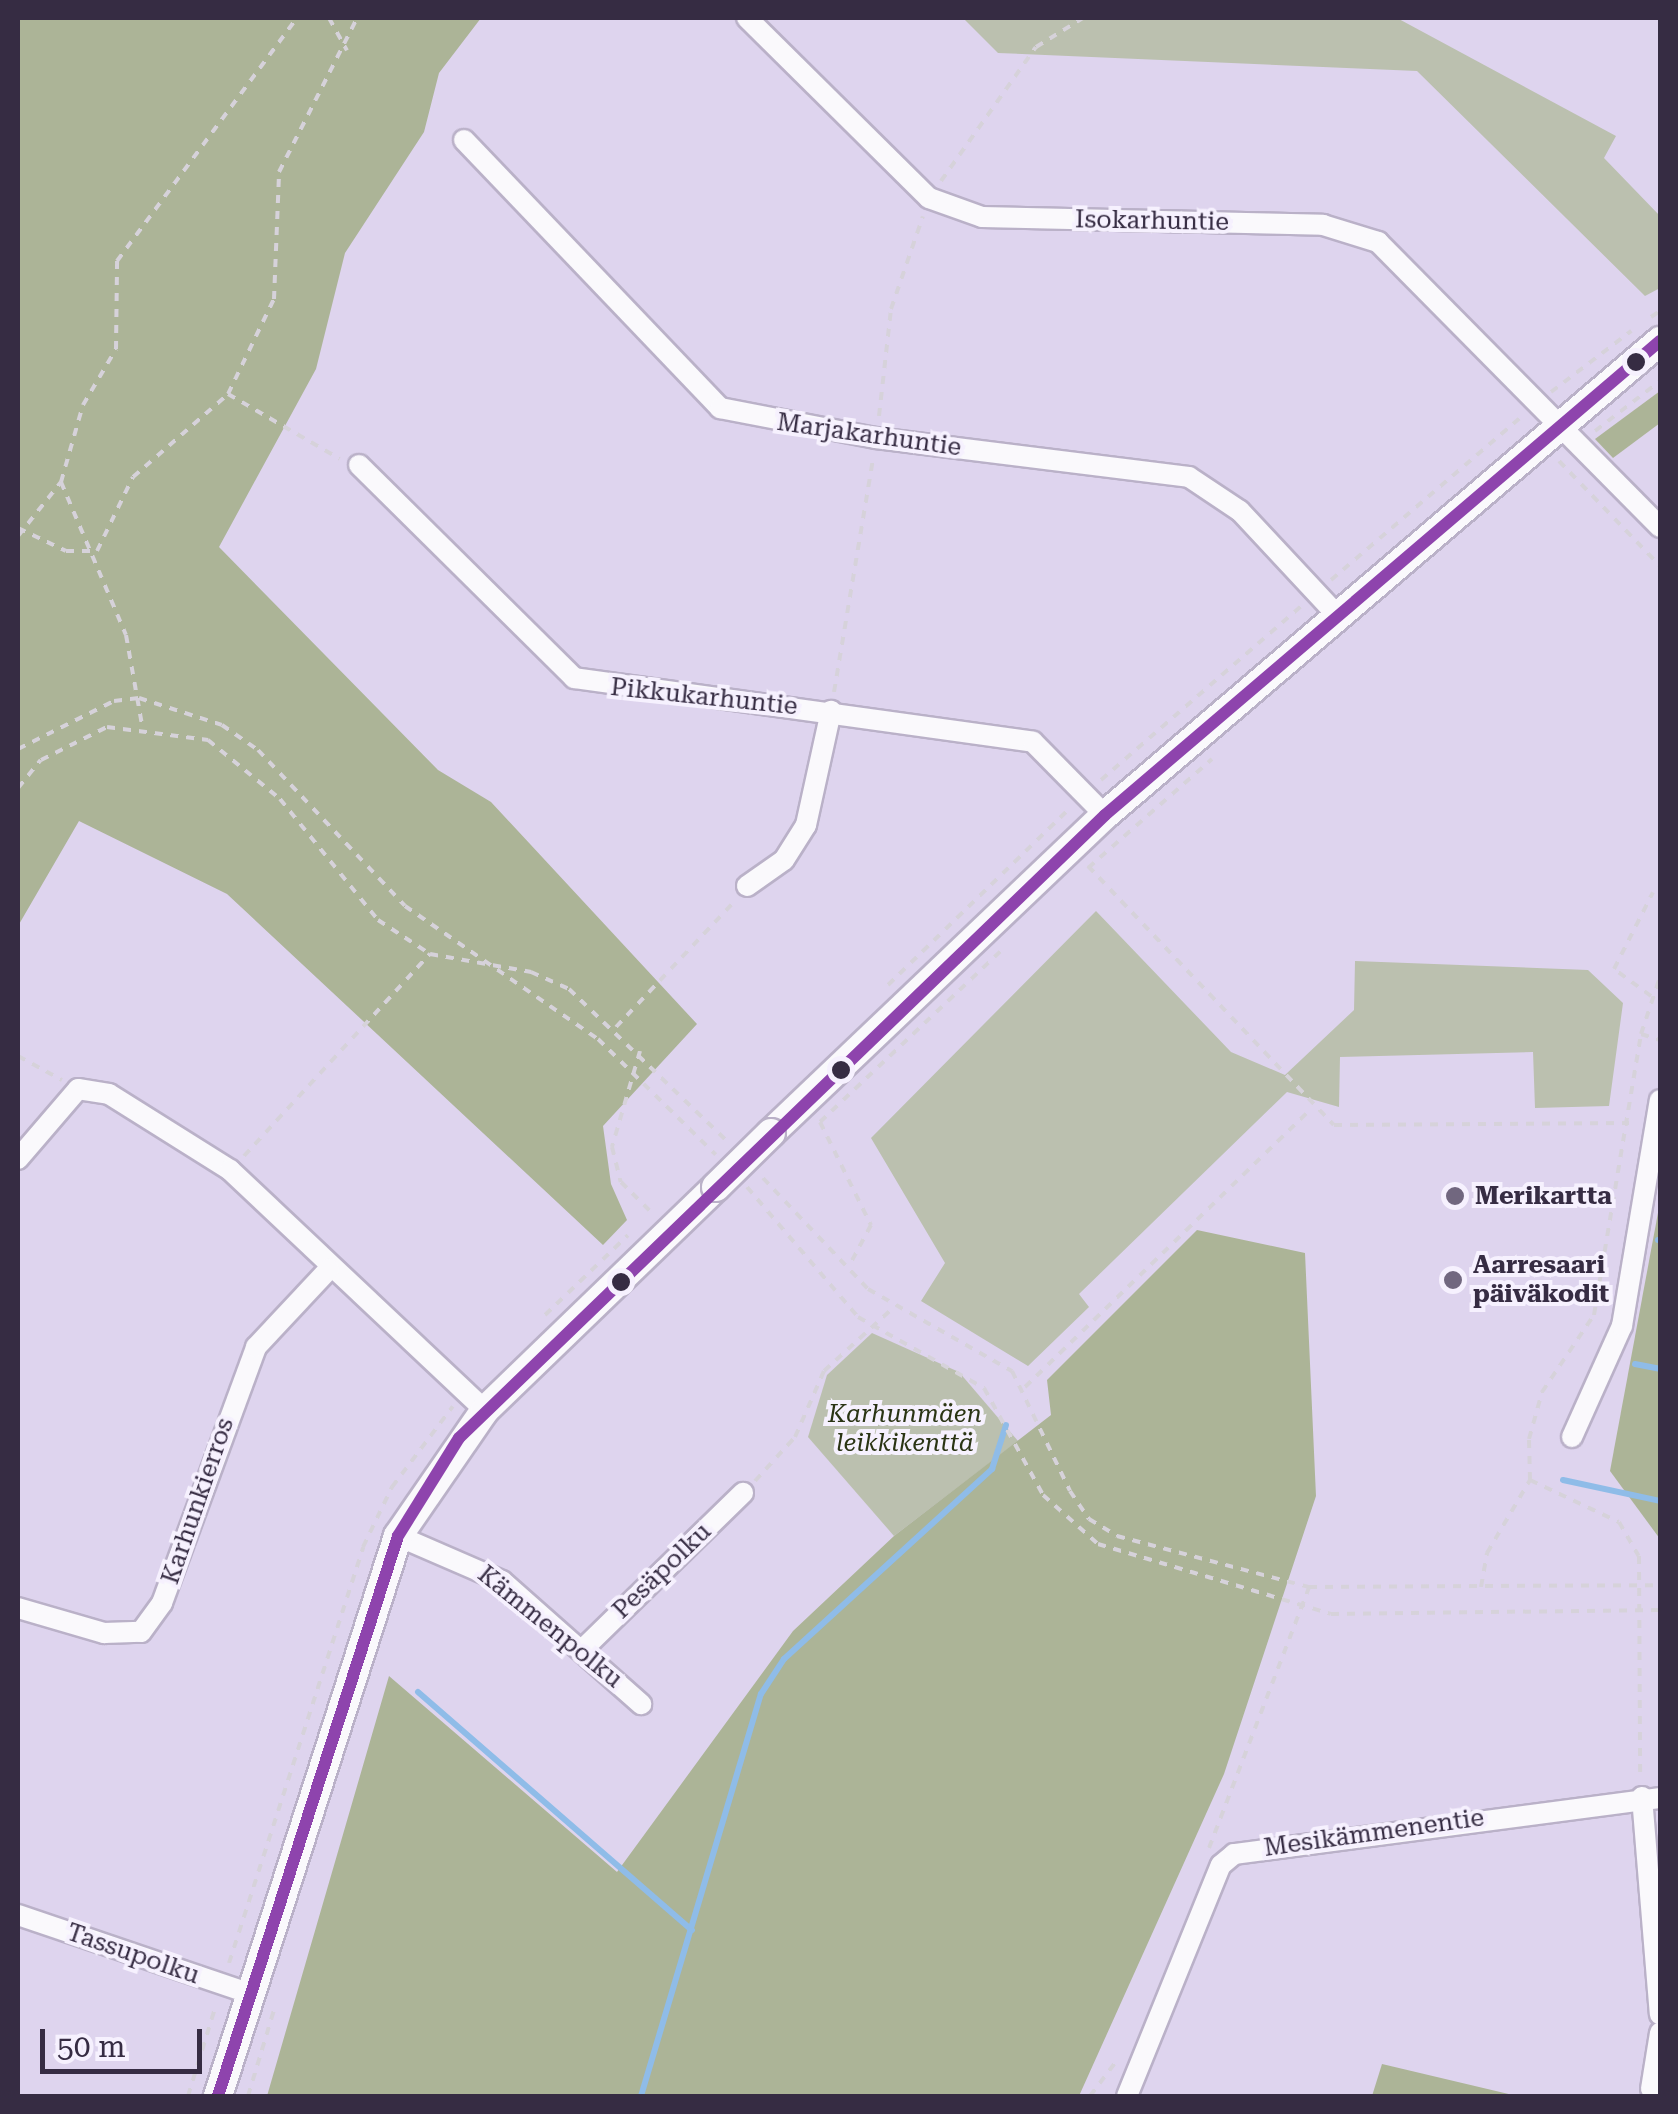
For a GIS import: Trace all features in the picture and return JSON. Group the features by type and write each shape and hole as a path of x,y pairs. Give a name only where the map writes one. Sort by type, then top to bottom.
{"street":[{"name":"Isokarhuntie","path":"748,18 929,198 982,217 1323,226 1378,242 1660,527"},
{"name":"Marjakarhuntie","path":"464,140 720,408 876,438 1189,477 1240,512 1335,613"},
{"path":"218,2096 398,1536 485,1410 1105,815 1558,420 1660,342"},
{"name":"Pikkukarhuntie","path":"359,465 574,678 1033,742 1105,815"},
{"path":"747,886 784,860 806,826 831,712"},
{"path":"18,1160 78,1088 109,1094 230,1170 330,1269 485,1410"},
{"path":"1572,1438 1622,1326 1660,1100"},
{"name":"Karhunkierros","path":"18,1608 104,1633 141,1632 162,1603 256,1347 330,1269"},
{"name":"Pesäpolku","path":"582,1650 743,1493"},
{"name":"Kämmenpolku","path":"398,1536 476,1565 582,1650 641,1704"},
{"path":"1651,1797 1660,2014"},
{"name":"Mesikämmenentie","path":"1131,2096 1220,1865 1234,1854 1651,1797"},
{"name":"Tassupolku","path":"18,1915 248,1993"},
{"path":"1651,2089 1660,2033"}],"path":[{"path":"97,550 66,551 19,532 61,482 83,405 116,349 117,262 297,18"},
{"path":"329,18 347,50"},
{"path":"97,550 133,477 228,394 274,299 278,172 347,50 358,18"},
{"path":"831,712 876,438 891,309 929,198 995,95 1036,47 1083,18"},
{"path":"1545,473 1660,381"},
{"path":"228,394 359,465"},
{"path":"1559,461 1660,566"},
{"path":"61,482 77,528 97,550 139,698 142,726"},
{"path":"18,749 82,712 139,698 222,725 258,750 405,906 498,964 630,1073 871,1326 984,1388 1042,1495 1098,1544 1301,1608 1660,1610"},
{"path":"18,788 73,739 142,726 208,740 244,765 378,920 430,954 498,964 569,989 640,1050 734,1148"},
{"path":"1075,880 1222,750"},
{"path":"1089,867 1311,1109 1334,1125 1629,1123"},
{"path":"616,1027 747,886"},
{"path":"1651,996 1614,969 1653,892"},
{"path":"808,1131 1006,946"},
{"path":"230,1170 430,954"},
{"path":"1481,1586 1487,1553 1530,1480 1528,1439 1542,1392 1594,1316 1641,1034 1660,977"},
{"path":"1641,1034 1660,1040"},
{"path":"640,1050 630,1073 612,1148 620,1182 652,1213"},
{"path":"18,1056 78,1088"},
{"path":"1024,1387 1311,1109"},
{"path":"820,1122 870,1224 848,1266"},
{"path":"761,1176 893,1308 993,1356 1024,1387 1090,1519 1117,1536 1309,1586 1660,1585"},
{"path":"743,1493 795,1438 824,1372 893,1308"},
{"path":"1530,1480 1619,1522 1644,1585 1651,1797"},
{"path":"1204,1861 1309,1586"},
{"path":"248,2096 280,1990"},
{"path":"1090,2096 1120,2056"}],"green space":[{"path":"18,18 481,18 439,73 424,132 345,253 316,369 219,547 438,770 491,802 697,1024 603,1126 611,1184 627,1220 603,1245 227,894 79,821 18,926"},
{"path":"963,18 1397,18 1616,136 1604,158 1660,216 1660,288 1645,296 1417,71 998,53"},
{"path":"1660,391 1660,423 1613,458 1595,439"},
{"path":"1096,911 1231,1052 1285,1075 1354,1010 1355,961 1588,970 1623,1003 1609,1106 1535,1108 1533,1052 1340,1057 1339,1107 1287,1092 1079,1294 1089,1307 1028,1366 921,1301 945,1263 871,1138"},
{"path":"1660,1202 1660,1539 1610,1471"},
{"path":"1197,1230 1305,1253 1316,1496 1224,1774 1079,2096 267,2096 389,1676 617,1872 793,1631 894,1536 1051,1415 1047,1380"},
{"name":"Karhunmäen leikkikenttä","path":"872,1333 959,1372 1018,1441 894,1536 808,1437 827,1375"},
{"path":"1382,2064 1517,2096 1372,2096"}],"waterway":[{"path":"1635,1364 1660,1369"},
{"path":"641,2096 761,1694 784,1659 992,1469 1006,1425"},
{"path":"1563,1480 1660,1501"},
{"path":"418,1692 692,1930"}],"transit line":[{"path":"218,2096 398,1536 459,1438 1105,815 1660,341"}],"place":[{"name":"Merikartta","path":"1455,1196"},
{"name":"Aarresaari päiväkodit","path":"1453,1280"}]}
